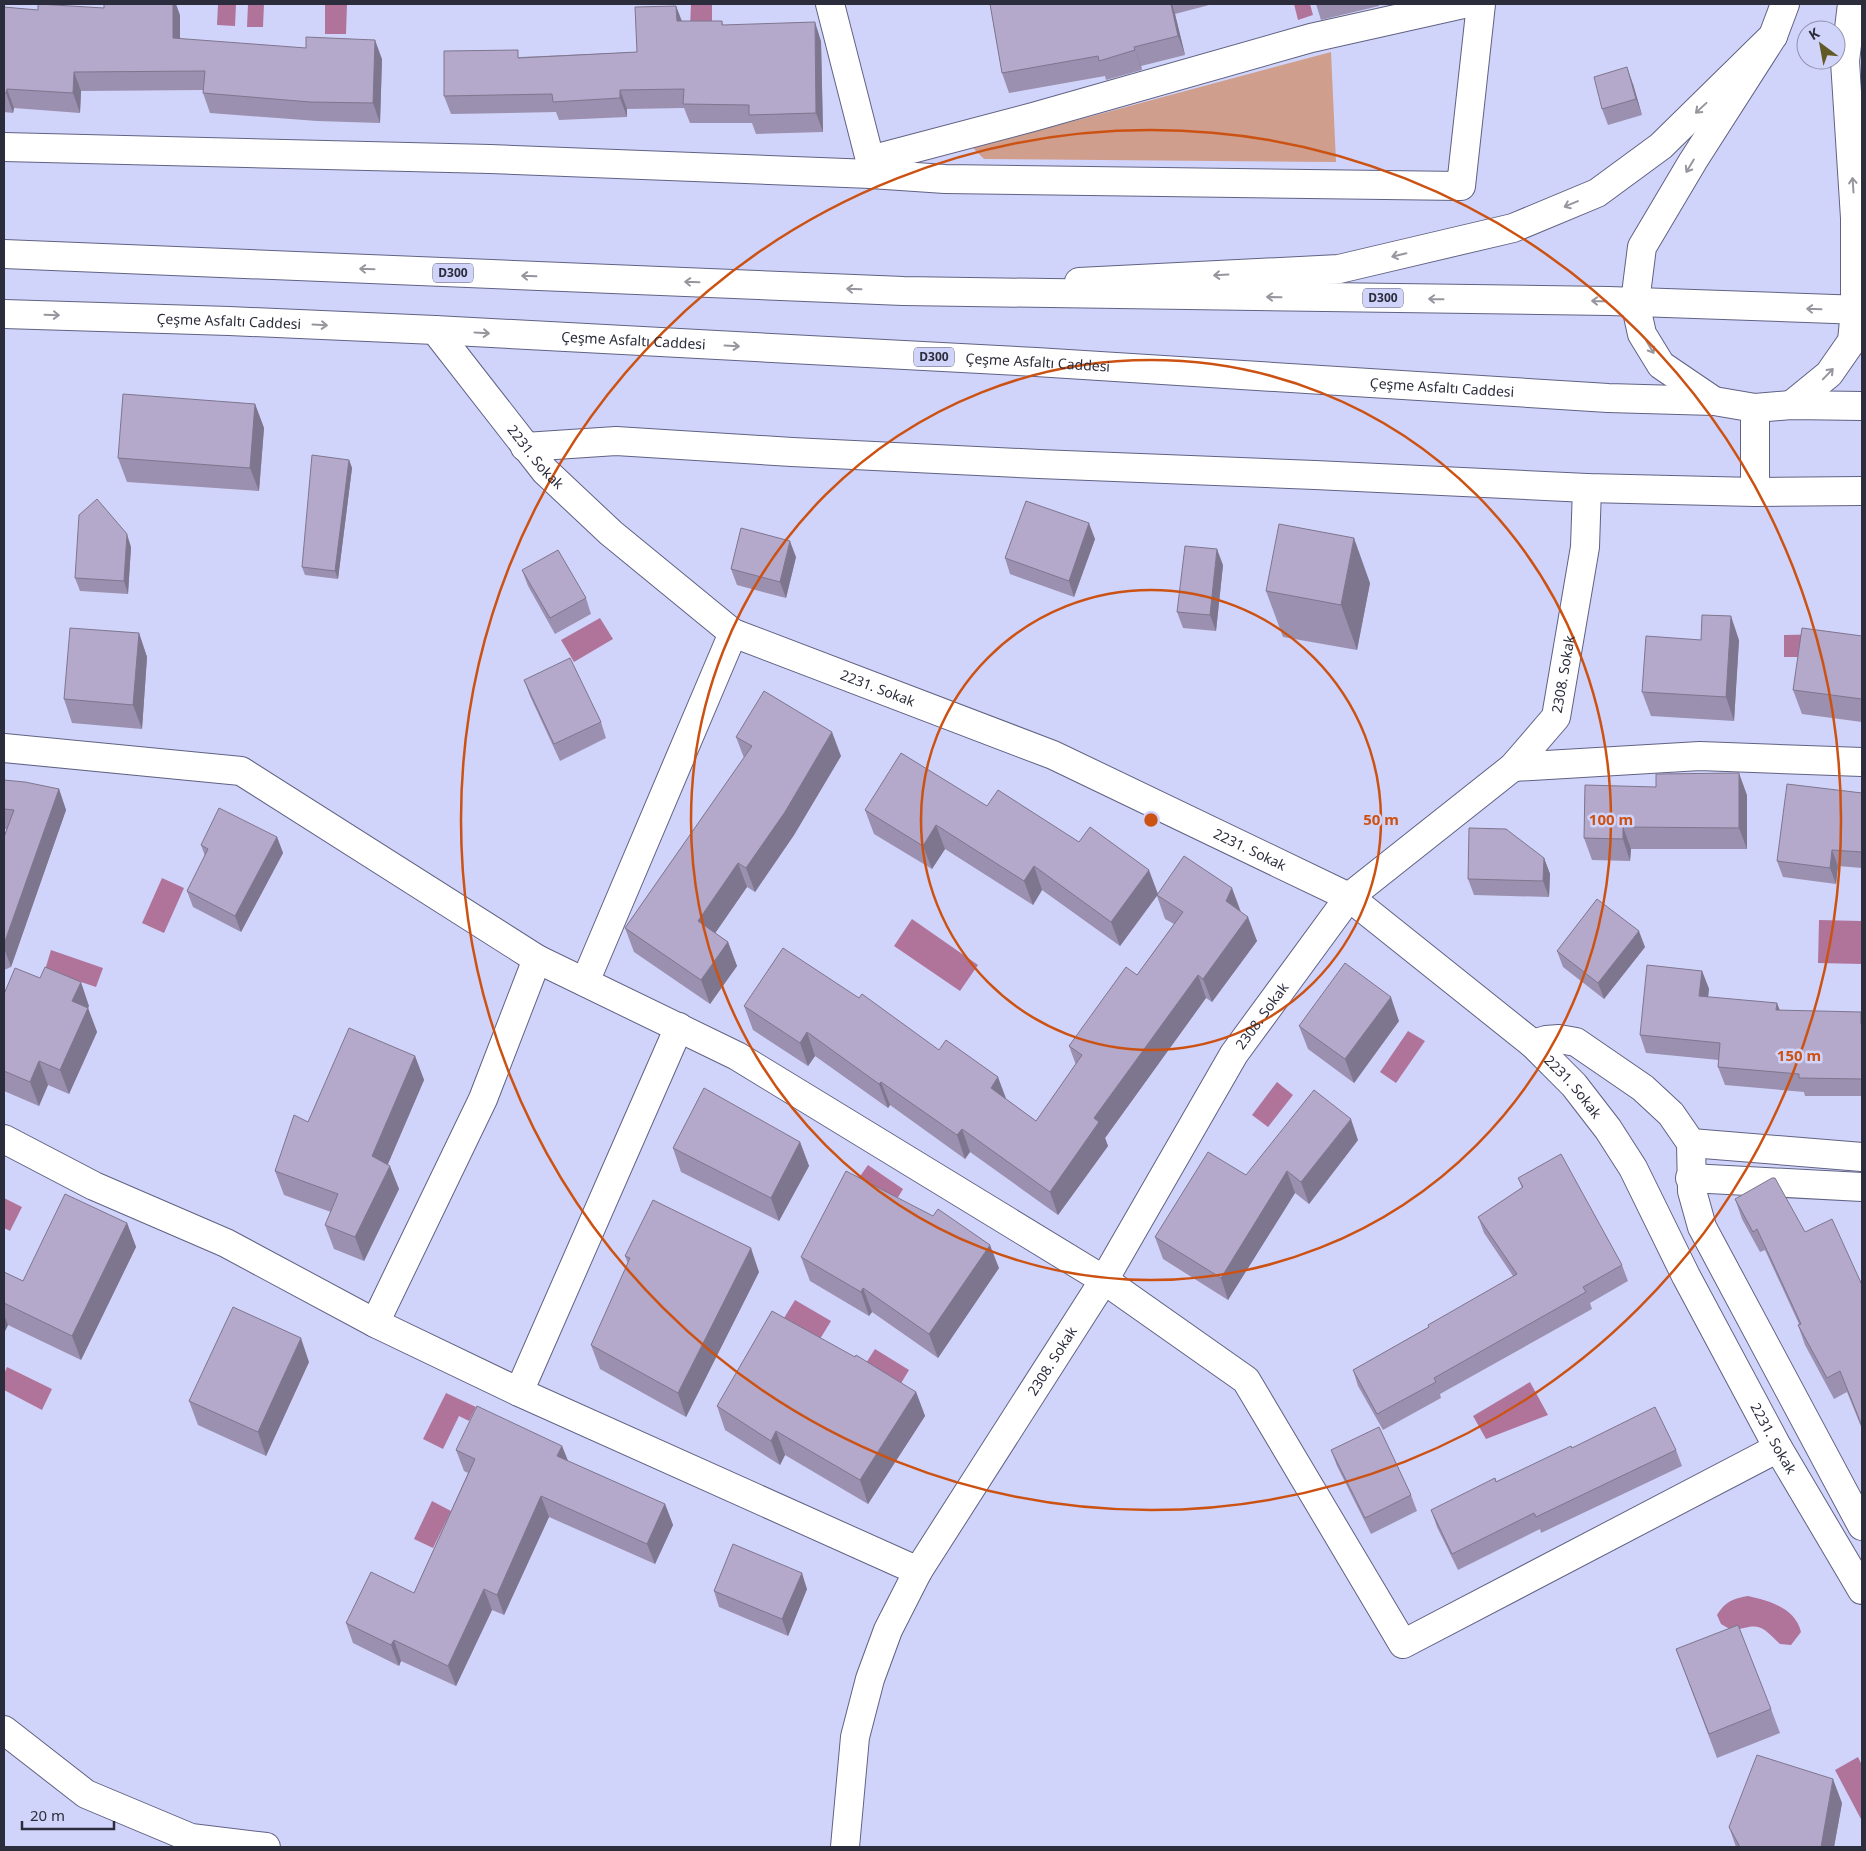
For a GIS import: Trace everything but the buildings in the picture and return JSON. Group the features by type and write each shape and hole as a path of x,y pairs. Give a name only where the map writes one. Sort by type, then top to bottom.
{"main road":[{"path":"830,4 870,167"},
{"path":"870,167 1033,117 1311,38 1463,4"},
{"path":"4,147 870,167 945,179 1461,186 1481,4"},
{"path":"1714,401 1661,365 1642,334 1635,302 1642,247 1693,161 1773,36 1784,4"},
{"path":"1846,53 1852,4"},
{"path":"903,291 1339,269 1513,228 1597,193 1661,146 1773,36"},
{"path":"1846,63 1862,88"},
{"path":"1790,405 1829,374 1852,341 1859,310 1846,70"},
{"name":"D300","path":"4,254 903,291 1635,302 1859,310"},
{"name":"Çeşme Asfaltı Caddesi","path":"4,314 229,320 1036,362 1608,398 1714,401 1755,408 1790,405 1862,406"},
{"name":"2231. Sokak","path":"435,330 545,471 611,533 733,632 1053,755 1349,897 1533,1044 1574,1085 1608,1129 1632,1168 1686,1276 1778,1448 1862,1590"},
{"path":"1755,408 1755,492"},
{"path":"525,447 616,440 792,452 1587,488 1755,492 1862,492"},
{"name":"2308. Sokak","path":"845,1847 855,1737 870,1679 888,1630 918,1570 1104,1280 1234,1054 1349,897 1514,768 1556,717 1585,547 1587,488"},
{"path":"585,982 733,632"},
{"path":"4,748 242,771 537,959 737,1056 1104,1280 1246,1380 1403,1644 1778,1448"},
{"path":"1514,768 1700,756 1862,762"},
{"path":"375,1323 483,1099 537,959"},
{"path":"520,1392 679,1027"},
{"path":"1533,1044 1559,1039 1576,1042 1658,1100 1671,1114 1690,1143 1690,1178 1694,1205 1702,1228 1862,1526"},
{"path":"4,1140 94,1186 226,1243 375,1323 520,1392 918,1570"},
{"path":"1690,1143 1862,1157"},
{"path":"1690,1178 1862,1187"},
{"path":"4,1730 86,1794 193,1843 266,1847"}],"shaded area":[{"path":"218,4 236,4 235,26 217,25"},
{"path":"248,4 264,4 263,27 247,27"},
{"path":"325,4 347,4 346,34 325,34"},
{"path":"691,4 712,4 712,29 690,28"},
{"path":"1294,4 1310,4 1313,15 1298,20"},
{"path":"1331,52 1336,162 984,159 973,148"},
{"path":"600,618 613,639 574,662 561,640"},
{"path":"1829,634 1802,657 1784,657 1784,635"},
{"path":"162,878 184,888 164,933 142,923"},
{"path":"912,919 978,965 960,991 894,946"},
{"path":"1819,920 1862,921 1862,964 1818,963"},
{"path":"51,950 103,968 96,987 45,970"},
{"path":"1408,1031 1425,1041 1396,1083 1380,1072"},
{"path":"1277,1082 1293,1095 1268,1127 1252,1115"},
{"path":"868,1165 903,1189 894,1204 858,1179"},
{"path":"4,1198 22,1207 10,1231 4,1228"},
{"path":"795,1300 831,1321 820,1339 784,1318"},
{"path":"875,1349 909,1370 900,1385 866,1363"},
{"path":"7,1367 52,1389 42,1410 4,1390 4,1374"},
{"path":"1530,1382 1548,1415 1486,1439 1473,1416"},
{"path":"446,1393 476,1407 469,1421 459,1416 443,1449 423,1439"},
{"path":"432,1501 451,1511 433,1548 414,1539"},
{"path":"1748,1596 1773,1603 1793,1617 1801,1632 1791,1645 1780,1644 1759,1627 1749,1627 1733,1631 1721,1624 1717,1615 1723,1607 1734,1600"},
{"path":"1858,1757 1862,1765 1862,1821 1835,1770"}]}
